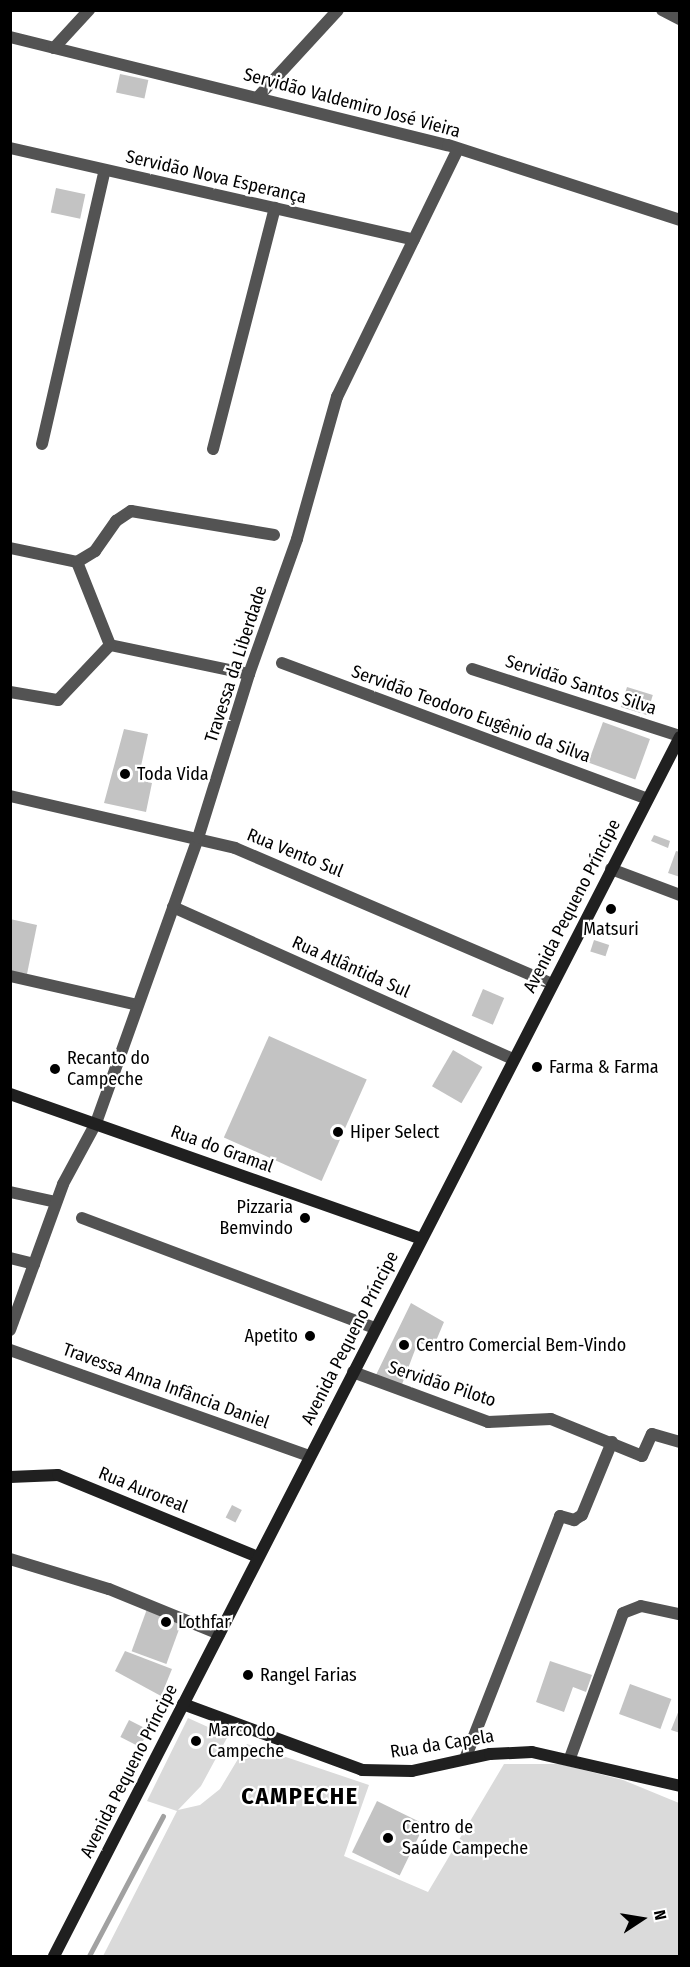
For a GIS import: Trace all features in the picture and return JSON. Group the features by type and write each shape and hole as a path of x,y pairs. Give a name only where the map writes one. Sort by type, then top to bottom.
{"main road":[{"name":"Avenida Pequeno Príncipe","path":"54,1956 680,736"},
{"name":"Rua do Gramal","path":"10,1094 421,1239"},
{"name":"Rua Auroreal","path":"10,1477 58,1475 258,1557"},
{"name":"Rua da Capela","path":"183,1704 362,1770 392,1773 510,1752 570,1758 680,1785"}],"street":[{"path":"54,48 89,10"},
{"path":"258,97 338,10"},
{"path":"662,10 680,19"},
{"name":"Servidão Valdemiro José Vieira","path":"10,38 258,97 458,149 680,220"},
{"name":"Servidão Nova Esperança","path":"10,148 414,240"},
{"name":"Travessa da Liberdade","path":"10,1330 56,1202 96,1123 198,838 249,674 297,539 337,397 458,149"},
{"path":"42,444 105,170"},
{"path":"213,449 275,208"},
{"path":"10,548 76,562 95,551 116,521 131,511 274,535"},
{"path":"76,562 110,645"},
{"path":"110,645 249,674"},
{"path":"10,692 58,700 110,645"},
{"name":"Servidão Teodoro Eugênio da Silva","path":"282,663 648,799"},
{"name":"Servidão Santos Silva","path":"472,669 680,736"},
{"name":"Rua Vento Sul","path":"10,796 198,838 275,862 552,984"},
{"path":"611,869 680,895"},
{"name":"Rua Atlântida Sul","path":"173,908 513,1059"},
{"path":"10,976 138,1005"},
{"path":"10,1192 56,1202"},
{"path":"82,1218 375,1328"},
{"path":"10,1258 34,1264"},
{"name":"Travessa Anna Infância Daniel","path":"10,1350 309,1456"},
{"name":"Servidão Piloto","path":"352,1372 488,1422 540,1418 612,1442 642,1456 652,1434 680,1442"},
{"path":"465,1760 560,1516 574,1520 582,1515 612,1442"},
{"path":"10,1558 109,1589 219,1634"},
{"path":"570,1758 623,1613 641,1606 680,1614"}],"shaded area":[{"path":"188,1718 228,1736 201,1786 178,1810 200,1805 220,1789 247,1744 369,1785 344,1856 428,1892 504,1764 560,1764 623,1780 679,1803 679,1956 103,1956 177,1811 147,1801"}],"building":[{"path":"120,74 148,80 144,99 116,93"},
{"path":"56,188 85,194 80,219 51,212"},
{"path":"627,687 653,695 647,715 621,707"},
{"path":"603,722 650,739 635,780 588,762"},
{"name":"Toda Vida","path":"124,729 148,734 138,780 152,783 146,812 104,803"},
{"path":"654,835 670,841 668,848 651,841"},
{"path":"676,851 680,852 680,877 668,873"},
{"path":"10,919 37,925 27,974 10,971"},
{"path":"594,940 609,945 606,956 590,951"},
{"path":"483,989 504,998 493,1025 472,1016"},
{"path":"269,1036 367,1080 322,1181 224,1137"},
{"path":"453,1050 482,1067 461,1103 432,1086"},
{"name":"Centro Comercial Bem-Vindo","path":"411,1303 444,1322 433,1348 418,1342 401,1387 375,1377"},
{"path":"232,1505 242,1510 235,1522 226,1517"},
{"path":"147,1609 182,1622 166,1664 132,1651"},
{"path":"125,1651 172,1669 161,1696 115,1671"},
{"path":"550,1661 592,1675 586,1692 573,1687 564,1712 536,1702"},
{"path":"630,1684 671,1699 660,1729 619,1714"},
{"path":"680,1710 680,1733 671,1730"},
{"path":"129,1720 149,1730 140,1747 120,1737"},
{"name":"Centro de Saúde Campeche","path":"377,1801 425,1824 400,1875 352,1852"}],"waterway":[{"path":"89,1956 163,1816"}],"place":[{"name":"Toda Vida","path":"125,774"},
{"name":"Matsuri","path":"611,909"},
{"name":"Farma & Farma","path":"537,1067"},
{"name":"Recanto do Campeche","path":"55,1069"},
{"name":"Hiper Select","path":"338,1132"},
{"name":"Pizzaria Bemvindo","path":"305,1218"},
{"name":"Apetito","path":"310,1336"},
{"name":"Centro Comercial Bem-Vindo","path":"404,1345"},
{"name":"Lothfar","path":"166,1622"},
{"name":"Rangel Farias","path":"248,1675"},
{"name":"Marco do Campeche","path":"196,1741"},
{"name":"Centro de Saúde Campeche","path":"388,1838"}],"district":[{"name":"CAMPECHE","path":"300,1797"}]}
